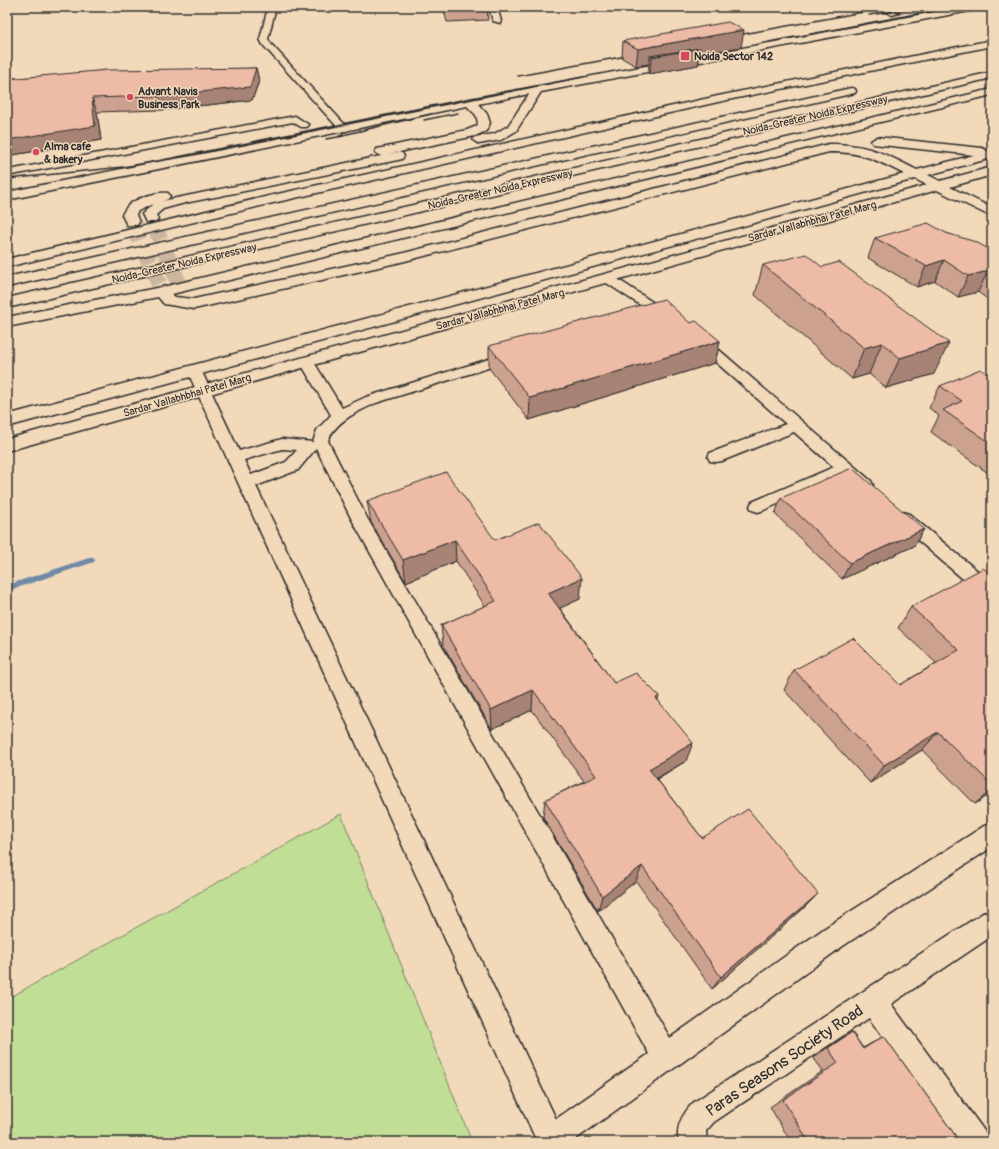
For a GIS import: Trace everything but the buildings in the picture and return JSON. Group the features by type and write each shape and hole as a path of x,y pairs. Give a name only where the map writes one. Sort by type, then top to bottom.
{"main road":[{"path":"8,178 304,125 927,7"},
{"path":"7,196 344,129 470,102 975,7"},
{"path":"7,263 273,199 711,101 992,42"},
{"name":"Noida-Greater Noida Expressway","path":"7,303 992,75"},
{"name":"Noida-Greater Noida Expressway","path":"7,282 862,89"},
{"path":"151,219 149,214 158,206 183,199 497,137 512,128 511,122 537,90"},
{"path":"7,322 167,291 309,258 992,92"},
{"path":"483,100 496,110"},
{"path":"132,222 129,215 133,208 141,203 178,191 410,146 475,131 482,128 484,123 481,114 470,102"},
{"path":"439,109 451,116"},
{"path":"463,124 475,131"},
{"path":"182,291 192,292 716,167 849,137 992,154"},
{"path":"877,141 992,201"},
{"path":"164,295 170,300 194,304 270,288 409,256 829,148 850,148 873,153 918,174 992,214"},
{"name":"Sardar Vallabhbhai Patel Marg","path":"7,421 992,154"},
{"name":"Sardar Vallabhbhai Patel Marg","path":"7,445 609,279 992,171"}],"street":[{"path":"272,7 264,39 267,45 344,129"},
{"path":"492,7 497,21"},
{"path":"880,7 895,13"},
{"path":"609,279 663,313 713,351 875,494"},
{"path":"648,317 663,313"},
{"path":"247,483 292,466 327,427 340,416 371,400 528,351"},
{"path":"307,362 340,416"},
{"path":"194,370 552,1141 834,937 992,834"},
{"path":"716,457 797,425"},
{"path":"235,457 282,444 314,443"},
{"path":"314,443 359,518 666,1058"},
{"path":"758,506 846,468"},
{"path":"892,509 992,594"},
{"name":"Paras Seasons Society Road","path":"693,1142 691,1132 694,1122 704,1112 992,922"},
{"name":"Paras Seasons Society Road","path":"873,1001 975,1142"}],"green space":[{"path":"341,814 472,1142 7,1142 7,999"}],"waterway":[{"path":"7,588 92,560"}],"tunnel":[{"path":"151,219 154,226"},
{"path":"132,222 134,226"},
{"path":"133,225 164,295"},
{"path":"154,225 182,291"}],"railway":[{"path":"769,42 952,7"},
{"path":"869,15 910,9"},
{"path":"733,36 874,10"},
{"path":"518,76 632,55"},
{"path":"7,179 123,167 188,156 583,77"},
{"path":"424,120 458,113"},
{"path":"339,136 431,114"},
{"path":"326,139 344,136"}],"place":[{"name":"Noida Sector 142","path":"685,56"},
{"name":"Advant Navis Business Park","path":"130,97"},
{"name":"Alma cafe & bakery","path":"36,152"}]}
